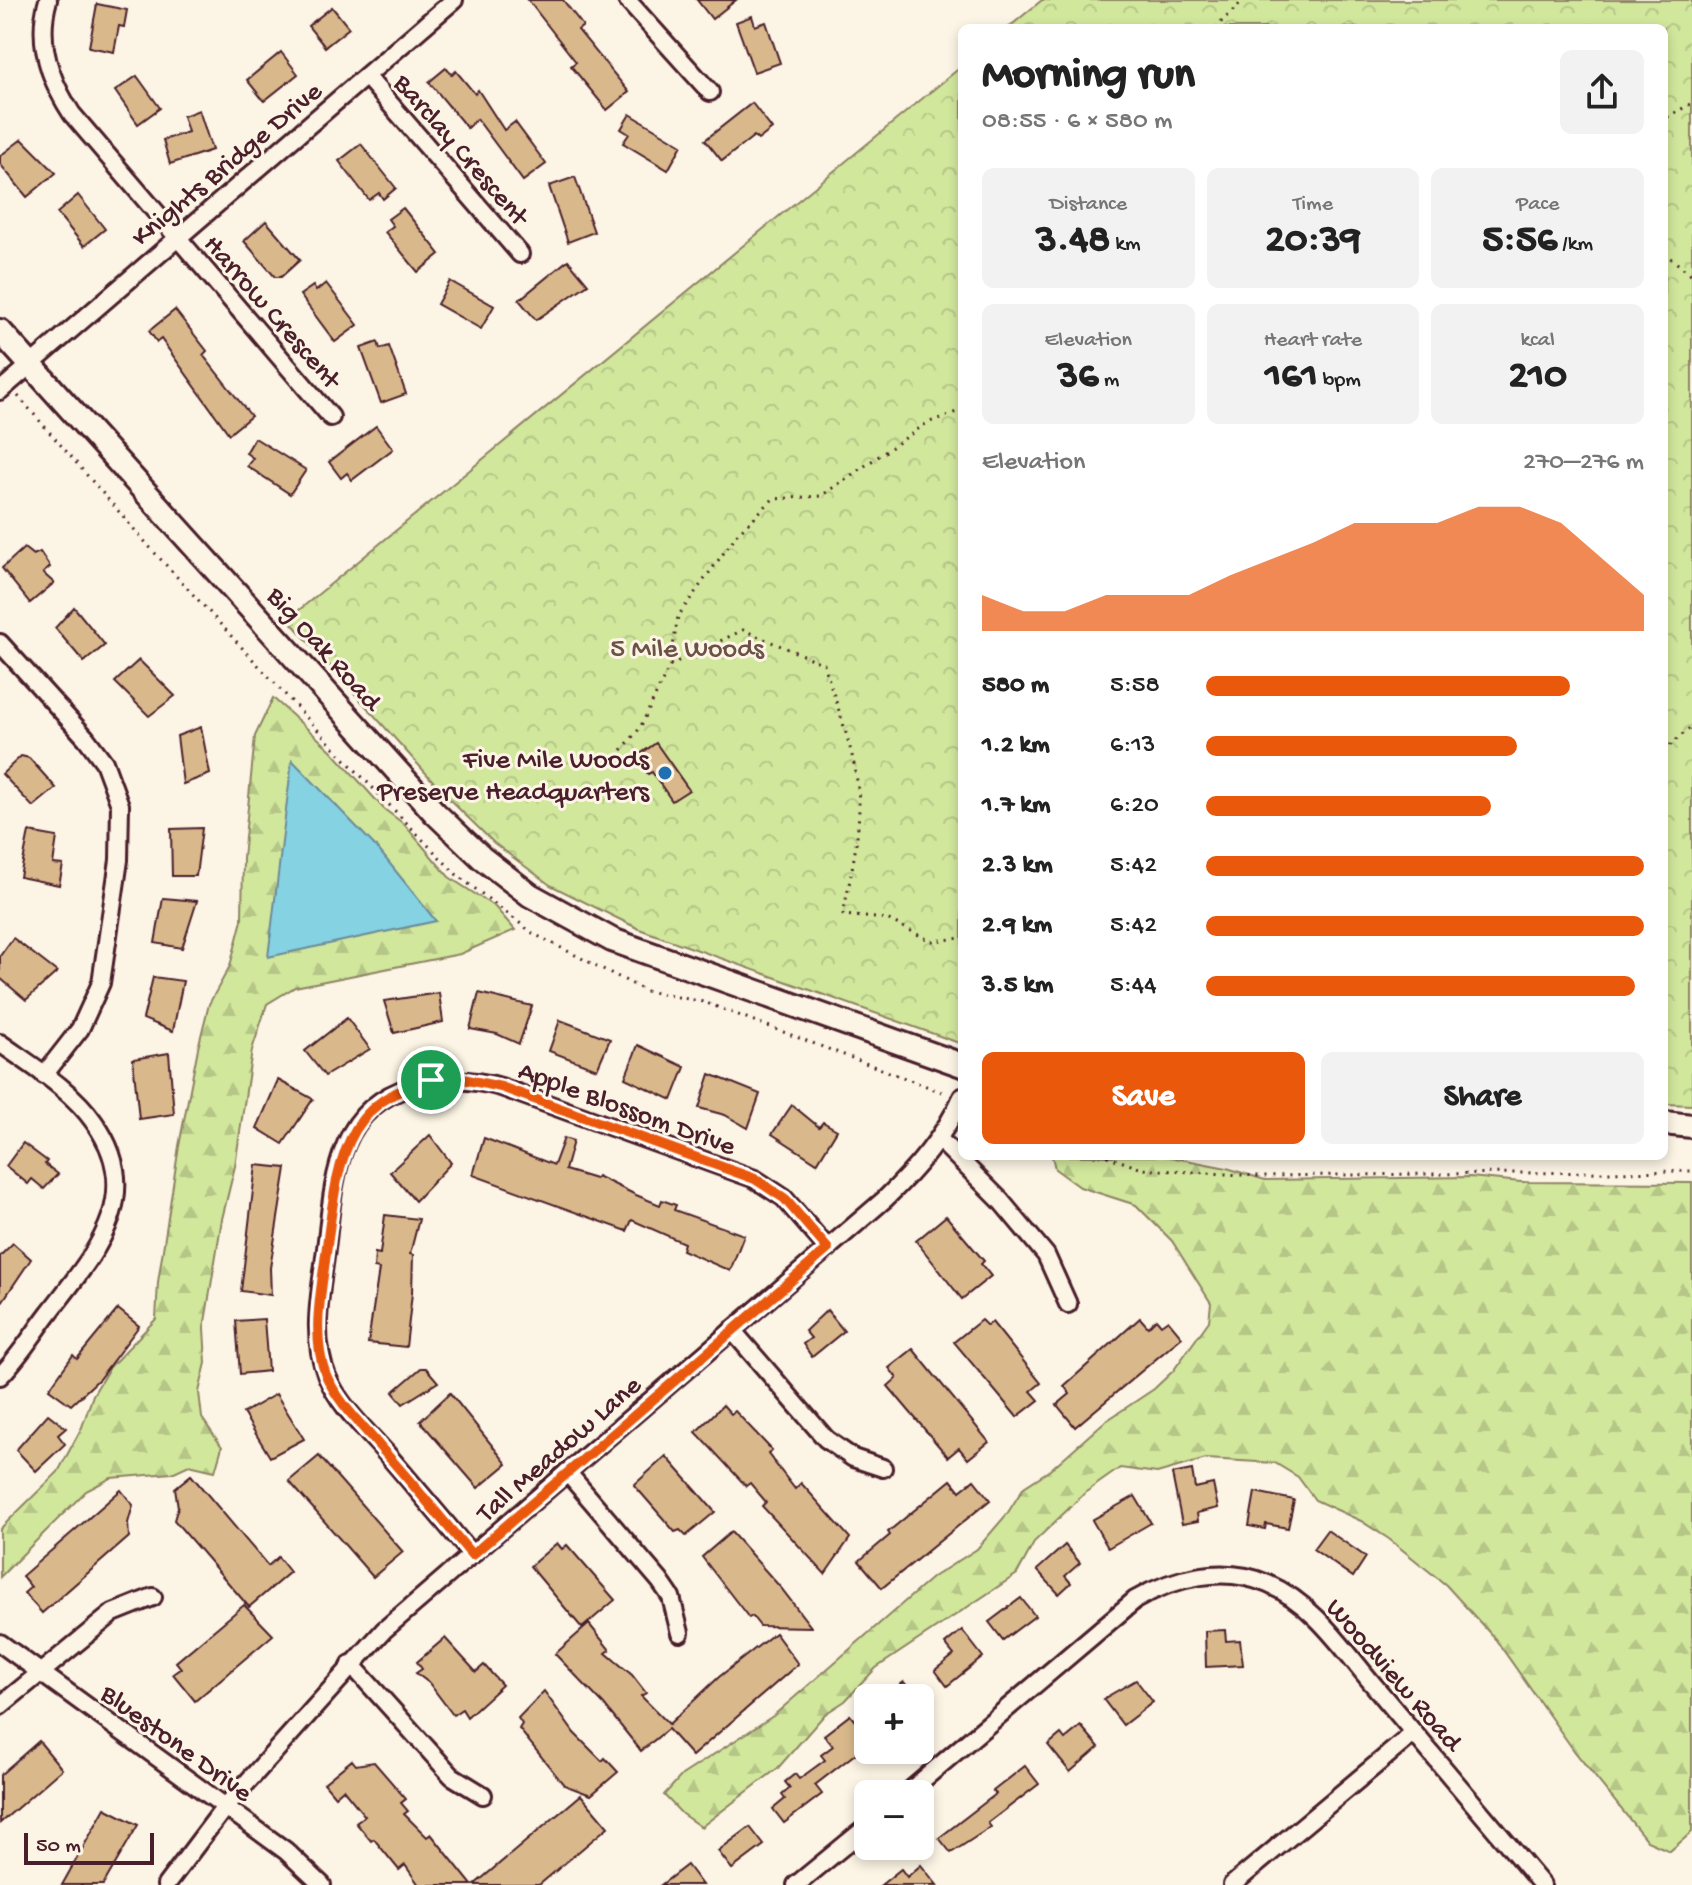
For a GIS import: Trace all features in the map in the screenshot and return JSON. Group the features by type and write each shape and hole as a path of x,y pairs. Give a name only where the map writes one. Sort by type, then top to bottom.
{"street":[{"name":"Harrow Crescent","path":"48,0 43,30 46,59 59,94 72,114 331,417"},
{"name":"Knights Bridge Drive","path":"0,391 454,0"},
{"path":"627,0 710,92"},
{"name":"Barclay Crescent","path":"366,76 520,254"},
{"name":"Big Oak Road","path":"0,331 435,813 482,858 530,895 612,940 958,1064"},
{"path":"0,643 104,762 120,805 119,860 101,983 80,1029 44,1075"},
{"path":"0,1043 82,1107 104,1138 114,1174 115,1197 101,1243 0,1376"},
{"name":"Apple Blossom Drive","path":"472,1555 344,1405 325,1373 319,1351 321,1292 337,1171 346,1143 369,1113 389,1097 431,1080 458,1078 488,1083 755,1179 784,1198 828,1249"},
{"name":"Tall Meadow Lane","path":"166,1885 225,1807 384,1630 828,1249 916,1169 939,1139 958,1104"},
{"path":"1668,1123 1692,1126"},
{"path":"939,1139 958,1158"},
{"path":"960,1160 1000,1200 1046,1255 1068,1304"},
{"path":"732,1330 826,1439 853,1458 883,1468"},
{"path":"567,1472 660,1581 671,1597 680,1633"},
{"name":"Woodview Road","path":"923,1780 1135,1600 1153,1589 1194,1576 1241,1577 1266,1583 1287,1594 1328,1631 1542,1885"},
{"path":"0,1706 113,1613 153,1597"},
{"name":"Bluestone Drive","path":"0,1643 286,1851 322,1885"},
{"path":"351,1664 452,1776 483,1795"},
{"path":"1232,1885 1414,1733"},
{"path":"796,1885 854,1837"}],"path":[{"path":"1219,24 1244,0"},
{"path":"1668,117 1692,103"},
{"path":"1668,256 1692,275"},
{"path":"622,750 640,728 670,665 678,616 738,533 773,499 821,496 927,423 958,411"},
{"path":"670,665 743,630 824,664 847,743 859,802 854,863 843,915 887,919 931,941 958,938"},
{"path":"1668,747 1692,726"},
{"path":"1118,1160 1142,1169 1258,1176 1692,1171"}],"green space":[{"path":"1042,0 1692,0 1692,1105 1668,1104 1668,24 1013,24"},
{"name":"5 Mile Woods","path":"958,69 958,1043 639,929 550,885 494,843 449,799 288,619"},
{"path":"273,698 331,750 384,809 404,824 449,877 495,907 515,930 460,954 295,987 267,1004 252,1050 235,1166 222,1219 204,1328 206,1363 199,1392 202,1418 222,1447 215,1471 189,1465 172,1473 111,1478 86,1491 0,1577 0,1529 58,1472 82,1427 93,1395 109,1368 156,1319 158,1282 179,1146 198,1048 209,1004 230,966 242,920 243,858 255,736"},
{"path":"1053,1160 1186,1160 1265,1180 1470,1177 1521,1182 1692,1183 1692,1832 1670,1851 1647,1841 1575,1752 1496,1640 1446,1585 1389,1539 1361,1521 1315,1500 1298,1477 1275,1463 1206,1459 1157,1473 1120,1468 1086,1492 1035,1541 1017,1574 876,1668 861,1684 854,1684 854,1691 825,1714 778,1768 701,1827 682,1814 664,1795 682,1775 773,1716 933,1577 977,1549 1007,1514 1024,1487 1050,1470 1103,1423 1154,1389 1173,1371 1209,1321 1211,1303 1172,1241 1136,1205 1080,1187 1055,1169"}],"water":[{"path":"292,760 378,849 436,921 268,957"}],"building":[{"path":"528,0 563,0 583,26 578,30 629,92 607,110 571,66 576,62"},
{"path":"697,0 736,0 712,19"},
{"path":"97,4 127,10 124,27 119,26 114,52 89,47"},
{"path":"332,7 349,28 325,47 308,26"},
{"path":"752,16 755,26 766,22 780,63 754,72 736,22"},
{"path":"281,52 298,74 264,101 247,80"},
{"path":"446,68 452,75 456,71 475,94 478,90 504,130 515,122 546,164 523,181 477,119 467,128 429,82"},
{"path":"137,76 160,108 138,124 115,91"},
{"path":"752,103 772,129 758,140 754,136 722,161 705,140"},
{"path":"199,110 212,150 170,164 163,140 188,132 183,116"},
{"path":"630,114 682,145 668,170 623,143 629,134 621,129"},
{"path":"22,139 56,173 27,197 0,164 0,156"},
{"path":"361,144 396,188 383,199 379,193 369,200 339,161"},
{"path":"575,177 594,232 568,242 549,186"},
{"path":"78,195 105,229 84,246 57,213"},
{"path":"403,208 440,254 418,272 385,232 393,226 388,219"},
{"path":"266,221 300,260 281,277 275,277 244,241"},
{"path":"568,260 588,284 536,320 519,300"},
{"path":"450,281 494,306 481,329 437,304"},
{"path":"326,283 358,325 335,342 300,295 313,286 316,291"},
{"path":"175,310 207,351 203,355 251,416 229,434 161,339 157,342 149,331"},
{"path":"378,342 380,349 389,346 406,394 381,403 361,348"},
{"path":"376,426 393,449 352,480 347,473 341,478 329,462"},
{"path":"255,438 306,470 290,494 247,466 253,458 246,453"},
{"path":"24,548 33,555 40,552 50,567 43,573 54,583 30,603 2,568"},
{"path":"74,607 105,645 84,662 55,628"},
{"path":"139,660 175,696 149,716 115,682"},
{"path":"201,727 210,774 183,784 177,736"},
{"name":"Five Mile Woods Preserve Headquarters","path":"656,743 689,790 672,801 652,772 648,774 636,757"},
{"path":"21,756 29,758 56,788 33,807 2,774"},
{"path":"202,828 196,876 172,876 171,829"},
{"path":"29,832 57,837 53,864 63,865 59,885 20,877"},
{"path":"163,898 197,901 182,948 155,943"},
{"path":"13,938 57,972 26,1000 0,978 0,956"},
{"path":"153,977 183,981 173,1031 143,1019"},
{"path":"439,993 443,1022 394,1033 384,1001"},
{"path":"479,993 532,1006 519,1044 497,1034 470,1029"},
{"path":"347,1018 370,1049 325,1076 305,1051"},
{"path":"560,1020 610,1039 597,1069 549,1051"},
{"path":"638,1045 685,1067 672,1100 625,1078"},
{"path":"169,1053 174,1114 139,1119 133,1059"},
{"path":"710,1074 760,1094 748,1128 725,1115 699,1108"},
{"path":"278,1080 313,1099 283,1144 257,1128"},
{"path":"792,1105 819,1127 823,1122 837,1130 817,1163 772,1134"},
{"path":"430,1135 451,1163 415,1201 390,1172"},
{"path":"484,1138 554,1165 564,1138 573,1141 565,1170 595,1179 597,1176 660,1205 662,1200 676,1205 674,1210 744,1235 730,1271 682,1250 684,1243 632,1220 627,1231 473,1175"},
{"path":"23,1143 47,1161 45,1164 58,1174 44,1189 32,1179 28,1184 6,1166"},
{"path":"256,1165 286,1168 270,1268 271,1295 241,1291"},
{"path":"385,1215 419,1219 410,1254 413,1255 412,1293 406,1347 368,1343 379,1269 374,1268 375,1253 380,1254"},
{"path":"946,1216 984,1261 981,1264 991,1276 962,1299 916,1241"},
{"path":"13,1243 31,1259 0,1305 0,1256"},
{"path":"118,1309 139,1326 99,1379 71,1405 49,1389 73,1355 77,1359"},
{"path":"827,1310 844,1331 812,1357 803,1344 811,1338 805,1331"},
{"path":"1140,1318 1148,1327 1156,1319 1161,1325 1168,1320 1182,1337 1075,1427 1057,1405 1070,1394 1064,1386"},
{"path":"264,1319 268,1371 240,1374 236,1321"},
{"path":"981,1320 987,1326 992,1322 1041,1383 1031,1391 1039,1400 1017,1417 954,1342"},
{"path":"913,1349 989,1442 968,1459 959,1448 948,1457 888,1386 897,1378 889,1368"},
{"path":"421,1368 426,1368 438,1382 403,1404 393,1392"},
{"path":"450,1393 507,1464 478,1488 420,1421"},
{"path":"276,1394 304,1439 270,1457 243,1413"},
{"path":"723,1405 731,1414 735,1411 772,1450 768,1454 795,1489 801,1483 850,1538 825,1574 762,1506 766,1502 750,1483 746,1486 696,1432"},
{"path":"48,1414 66,1428 58,1435 65,1444 36,1471 16,1450"},
{"path":"319,1456 403,1552 373,1577 289,1481"},
{"path":"666,1456 715,1512 686,1536 680,1530 675,1532 634,1485"},
{"path":"1192,1470 1195,1488 1213,1484 1218,1508 1197,1513 1198,1521 1182,1524 1172,1474"},
{"path":"191,1475 268,1566 278,1557 290,1572 249,1607 174,1520 178,1507 175,1488"},
{"path":"951,1480 960,1491 974,1480 990,1500 882,1588 859,1561 890,1535 888,1532"},
{"path":"121,1490 133,1505 128,1523 129,1537 42,1613 24,1593 31,1587 22,1576"},
{"path":"1255,1492 1294,1500 1288,1528 1266,1524 1265,1529 1249,1526"},
{"path":"1135,1496 1151,1523 1108,1548 1092,1520"},
{"path":"1327,1530 1366,1557 1353,1577 1313,1549"},
{"path":"731,1532 811,1627 760,1626 752,1616 749,1618 702,1557"},
{"path":"557,1543 562,1549 567,1545 615,1600 582,1628 530,1566"},
{"path":"1065,1545 1080,1563 1065,1576 1071,1583 1059,1594 1037,1570"},
{"path":"1021,1598 1035,1616 1003,1640 989,1622"},
{"path":"244,1605 273,1635 195,1701 173,1674 181,1668 176,1662"},
{"path":"589,1624 610,1650 606,1653 632,1675 646,1693 641,1696 669,1724 719,1677 775,1633 798,1664 692,1756 668,1729 641,1751 604,1705 555,1654"},
{"path":"962,1630 983,1657 947,1686 935,1670 954,1655 945,1644"},
{"path":"1225,1630 1226,1641 1240,1640 1243,1665 1206,1667 1205,1631"},
{"path":"445,1638 476,1672 484,1665 502,1685 467,1717 462,1709 453,1715 429,1683 416,1673 422,1669 417,1662"},
{"path":"1136,1680 1153,1702 1123,1725 1103,1699"},
{"path":"544,1691 574,1733 618,1772 591,1795 564,1785 519,1729 522,1724 518,1718"},
{"path":"850,1715 854,1720 854,1755 815,1785 822,1794 784,1823 773,1809 785,1799 782,1795 790,1788 785,1782 795,1774 799,1779 825,1760 821,1755 833,1746 824,1735"},
{"path":"1081,1726 1099,1747 1070,1772 1048,1745 1061,1734 1065,1739"},
{"path":"39,1741 62,1769 0,1823 0,1775"},
{"path":"352,1760 356,1765 374,1762 406,1799 401,1803 408,1811 404,1814 427,1837 431,1834 472,1885 419,1885 405,1865 399,1870 374,1839 371,1841 356,1823 365,1816 343,1789 335,1796 324,1783"},
{"path":"1025,1766 1039,1784 988,1823 991,1827 951,1853 939,1838 996,1794 993,1791"},
{"path":"581,1795 608,1827 539,1885 474,1885"},
{"path":"105,1808 138,1825 103,1885 62,1885"},
{"path":"750,1827 764,1845 732,1869 718,1851"},
{"path":"687,1865 702,1885 661,1885"},
{"path":"921,1865 937,1885 881,1885 901,1869 907,1877"}],"place":[{"name":"Five Mile Woods Preserve Headquarters","path":"665,773"}],"route":[{"path":"458,1078 501,1087 755,1179 784,1198 828,1249 472,1555 344,1405 331,1386 319,1351 321,1292 337,1171 346,1143 369,1113 389,1097 412,1085 431,1080 458,1078"}]}
